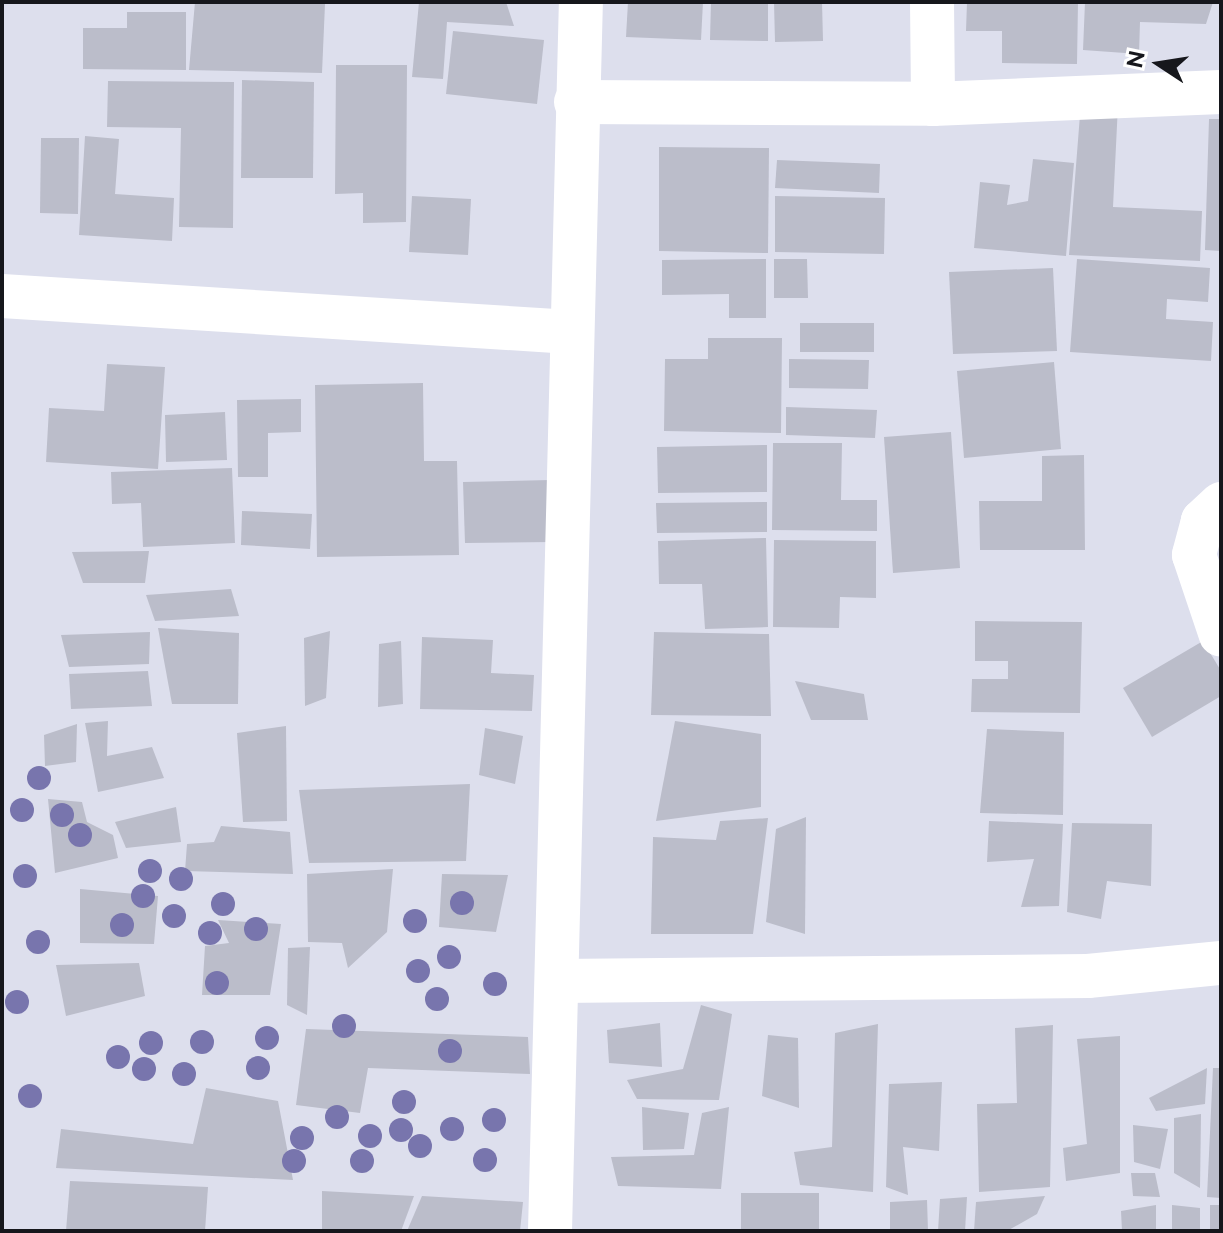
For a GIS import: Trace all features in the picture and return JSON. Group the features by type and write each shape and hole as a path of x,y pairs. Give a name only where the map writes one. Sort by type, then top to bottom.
{"street":[{"path":"550,1231 576,102 581,2"},
{"path":"932,2 933,104"},
{"path":"576,102 933,104 1221,92"},
{"path":"2,296 571,332"},
{"path":"1221,504 1203,521 1194,555 1221,635"},
{"path":"558,981 1088,976 1221,963"}],"building":[{"path":"195,2 325,4 322,73 189,70"},
{"path":"419,2 506,2 514,26 447,22 443,79 412,77"},
{"path":"628,2 703,2 701,40 626,37"},
{"path":"711,2 768,2 768,41 710,40"},
{"path":"774,2 822,2 823,41 775,42"},
{"path":"967,2 1078,2 1077,64 1002,63 1002,31 966,31"},
{"path":"1085,2 1213,2 1206,24 1140,22 1139,54 1083,50"},
{"path":"127,12 186,12 186,70 83,69 83,28 127,28"},
{"path":"453,31 544,40 537,104 446,94"},
{"path":"336,65 407,65 406,222 363,223 363,193 335,194"},
{"path":"242,80 314,82 313,178 241,178"},
{"path":"108,81 234,82 233,228 179,227 181,128 107,127"},
{"path":"1081,102 1118,105 1113,207 1202,211 1200,261 1069,255"},
{"path":"1209,119 1221,119 1221,251 1205,250"},
{"path":"85,136 119,139 115,194 174,198 172,241 79,235"},
{"path":"41,138 79,138 78,214 40,213"},
{"path":"659,147 769,148 768,253 659,251"},
{"path":"1033,159 1074,163 1066,256 974,248 980,182 1010,185 1007,205 1028,201"},
{"path":"777,160 880,164 879,193 775,188"},
{"path":"412,196 471,199 468,255 409,252"},
{"path":"775,196 885,198 884,254 775,252"},
{"path":"766,259 766,318 729,318 729,294 662,295 662,260"},
{"path":"774,259 807,259 808,298 774,298"},
{"path":"1077,259 1210,268 1208,302 1167,299 1166,319 1213,322 1211,361 1070,352"},
{"path":"1053,268 1057,351 953,354 949,272"},
{"path":"800,323 874,323 874,352 800,352"},
{"path":"708,338 782,338 781,433 664,431 665,359 708,359"},
{"path":"789,359 869,360 868,389 789,388"},
{"path":"1054,362 1061,449 964,458 957,371"},
{"path":"107,364 165,367 158,469 46,462 49,408 104,411"},
{"path":"423,383 424,461 457,461 459,555 317,557 315,385"},
{"path":"301,399 301,432 268,433 268,477 238,477 237,400"},
{"path":"786,407 877,410 875,438 786,435"},
{"path":"225,412 227,460 166,462 165,415"},
{"path":"951,432 960,568 893,573 884,437"},
{"path":"773,443 842,443 841,500 877,500 877,531 772,530"},
{"path":"767,445 767,492 658,493 657,447"},
{"path":"1084,455 1085,550 980,550 979,501 1042,501 1042,456"},
{"path":"232,468 235,543 143,547 141,503 112,504 111,472"},
{"path":"550,480 551,542 465,543 463,482"},
{"path":"767,502 767,532 657,533 656,503"},
{"path":"242,511 312,514 310,549 241,545"},
{"path":"766,538 768,627 705,629 702,584 659,584 658,541"},
{"path":"774,540 876,541 876,598 840,597 839,628 773,627"},
{"path":"149,551 145,583 83,583 72,552"},
{"path":"231,589 239,616 155,621 146,595"},
{"path":"975,621 1082,622 1080,713 971,712 972,679 1008,679 1008,661 975,661"},
{"path":"158,628 239,633 238,704 172,704"},
{"path":"330,631 326,698 305,706 304,638"},
{"path":"150,632 149,664 69,667 61,635"},
{"path":"654,632 769,634 771,716 651,715"},
{"path":"422,637 493,640 491,673 534,675 532,711 420,709"},
{"path":"401,641 403,704 378,707 379,644"},
{"path":"1203,641 1221,671 1221,696 1152,737 1123,688"},
{"path":"148,671 152,706 71,709 69,674"},
{"path":"795,681 864,694 868,720 811,720"},
{"path":"108,721 107,756 152,747 164,778 98,792 85,723"},
{"path":"675,721 761,734 761,807 656,821"},
{"path":"77,724 76,762 45,766 44,735"},
{"path":"286,726 287,821 243,822 237,733"},
{"path":"485,728 523,736 515,784 479,775"},
{"path":"987,729 1064,732 1063,815 980,813"},
{"path":"470,784 466,861 309,863 299,790"},
{"path":"48,799 82,802 87,822 113,835 118,858 55,873"},
{"path":"176,807 181,842 126,848 115,822"},
{"path":"806,817 805,934 766,922 776,829"},
{"path":"768,818 753,934 651,934 653,837 716,840 720,821"},
{"path":"989,821 1063,824 1059,906 1021,907 1034,859 987,862"},
{"path":"1072,823 1152,824 1151,886 1107,881 1101,919 1067,912"},
{"path":"221,826 290,832 293,874 185,871 187,844 214,842"},
{"path":"393,869 387,932 348,968 342,943 308,942 307,874"},
{"path":"442,874 508,875 496,932 439,927"},
{"path":"80,889 158,896 154,944 80,943"},
{"path":"218,920 281,924 270,995 202,995 205,946 229,943"},
{"path":"310,947 307,1015 287,1005 288,948"},
{"path":"139,963 145,996 66,1016 56,965"},
{"path":"701,1005 732,1014 719,1100 637,1099 627,1080 683,1069"},
{"path":"660,1023 662,1067 609,1063 607,1030"},
{"path":"878,1024 873,1192 800,1185 794,1152 832,1147 835,1033"},
{"path":"1053,1025 1050,1187 979,1192 977,1104 1017,1103 1015,1028"},
{"path":"306,1029 528,1037 530,1074 368,1068 360,1113 296,1105"},
{"path":"768,1035 798,1038 799,1108 762,1096"},
{"path":"1120,1036 1120,1173 1066,1181 1063,1148 1087,1144 1077,1039"},
{"path":"1207,1068 1205,1104 1156,1111 1149,1098"},
{"path":"1213,1068 1221,1068 1221,1198 1207,1197"},
{"path":"942,1082 939,1151 903,1147 908,1195 886,1187 889,1084"},
{"path":"206,1088 278,1101 293,1180 56,1168 61,1129 193,1144"},
{"path":"642,1107 689,1113 684,1149 643,1150"},
{"path":"729,1107 721,1189 618,1186 611,1157 694,1155 702,1113"},
{"path":"1201,1114 1200,1188 1174,1173 1174,1118"},
{"path":"1133,1125 1168,1129 1160,1169 1134,1162"},
{"path":"1131,1173 1155,1173 1160,1197 1133,1196"},
{"path":"70,1181 208,1187 205,1231 66,1231"},
{"path":"322,1191 414,1196 401,1231 322,1231"},
{"path":"741,1193 819,1193 819,1231 741,1231"},
{"path":"422,1196 523,1202 520,1231 407,1231"},
{"path":"1045,1196 1037,1214 1007,1231 974,1231 976,1202"},
{"path":"967,1197 965,1231 938,1231 940,1199"},
{"path":"927,1200 928,1231 890,1231 890,1202"},
{"path":"1156,1205 1156,1231 1122,1231 1121,1211"},
{"path":"1172,1205 1200,1208 1200,1231 1172,1231"},
{"path":"1210,1205 1221,1205 1221,1231 1210,1231"}]}
